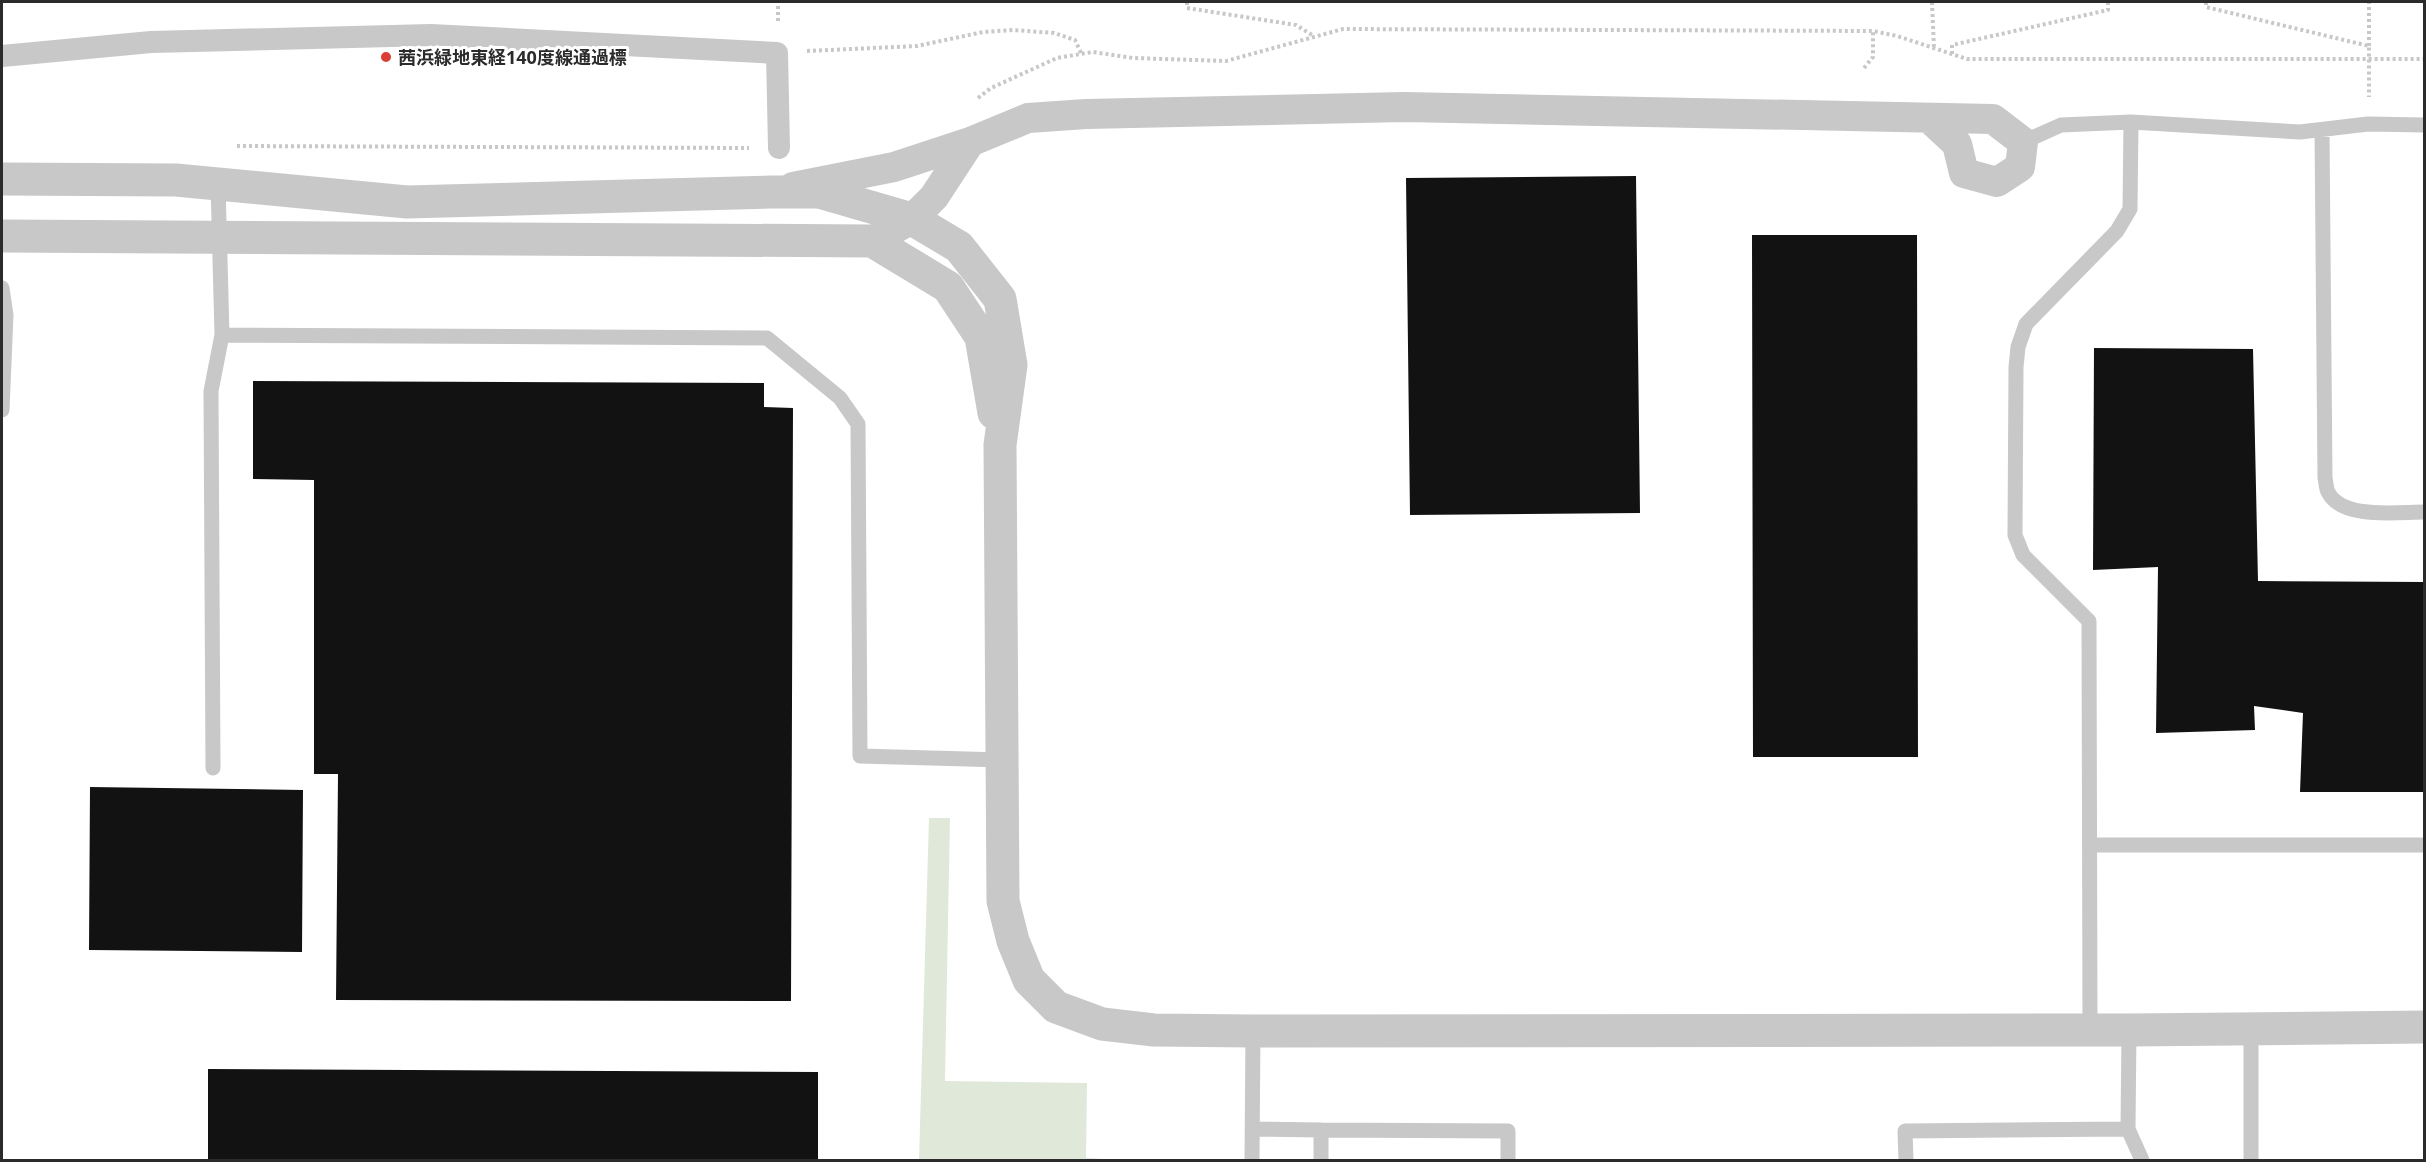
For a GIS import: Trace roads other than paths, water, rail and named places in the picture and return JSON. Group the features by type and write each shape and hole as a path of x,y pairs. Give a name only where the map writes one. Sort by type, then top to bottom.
{"street":[{"path":"2,56 151,42 431,35 777,53 778,148"},
{"path":"771,192 894,167 970,142 1028,118 1121,113 1404,107 1993,119 2024,141 2020,167 1997,182 1964,173 1957,144 1929,118"},
{"path":"2,236 872,241 912,219 934,197 970,142"},
{"path":"2,179 176,180 407,202 819,192 912,219 959,247 1000,299 1011,365 1000,445 1003,901 1013,941 1029,980 1056,1007 1102,1024 1154,1030 1252,1031 2129,1030 2424,1027"},
{"path":"872,241 948,288 981,337 1000,445"}],"lane":[{"path":"2090,1030 2089,621 2023,555 2015,535 2016,367 2018,347 2026,324 2117,231 2130,209 2131,122"},
{"path":"2024,141 2061,125 2131,122 2301,132 2368,124 2424,125"},
{"path":"2322,130 2325,478 2328,491 2344,507 2362,512 2424,512"},
{"path":"213,768 211,391 222,335 218,184"},
{"path":"2,288 6,315 2,410"},
{"path":"222,335 767,338 840,398 858,424 860,756 1002,760"},
{"path":"2090,845 2424,844"},
{"path":"2251,1029 2251,1161"},
{"path":"2129,1030 2128,1129 2142,1161"},
{"path":"1252,1031 1252,1161"},
{"path":"1253,1129 1508,1131 1508,1161"},
{"path":"1906,1161 1905,1131 2128,1129"},
{"path":"1321,1130 1321,1161"}],"place":[{"name":"茜浜緑地東経140度線通過標","path":"386,57"}]}
